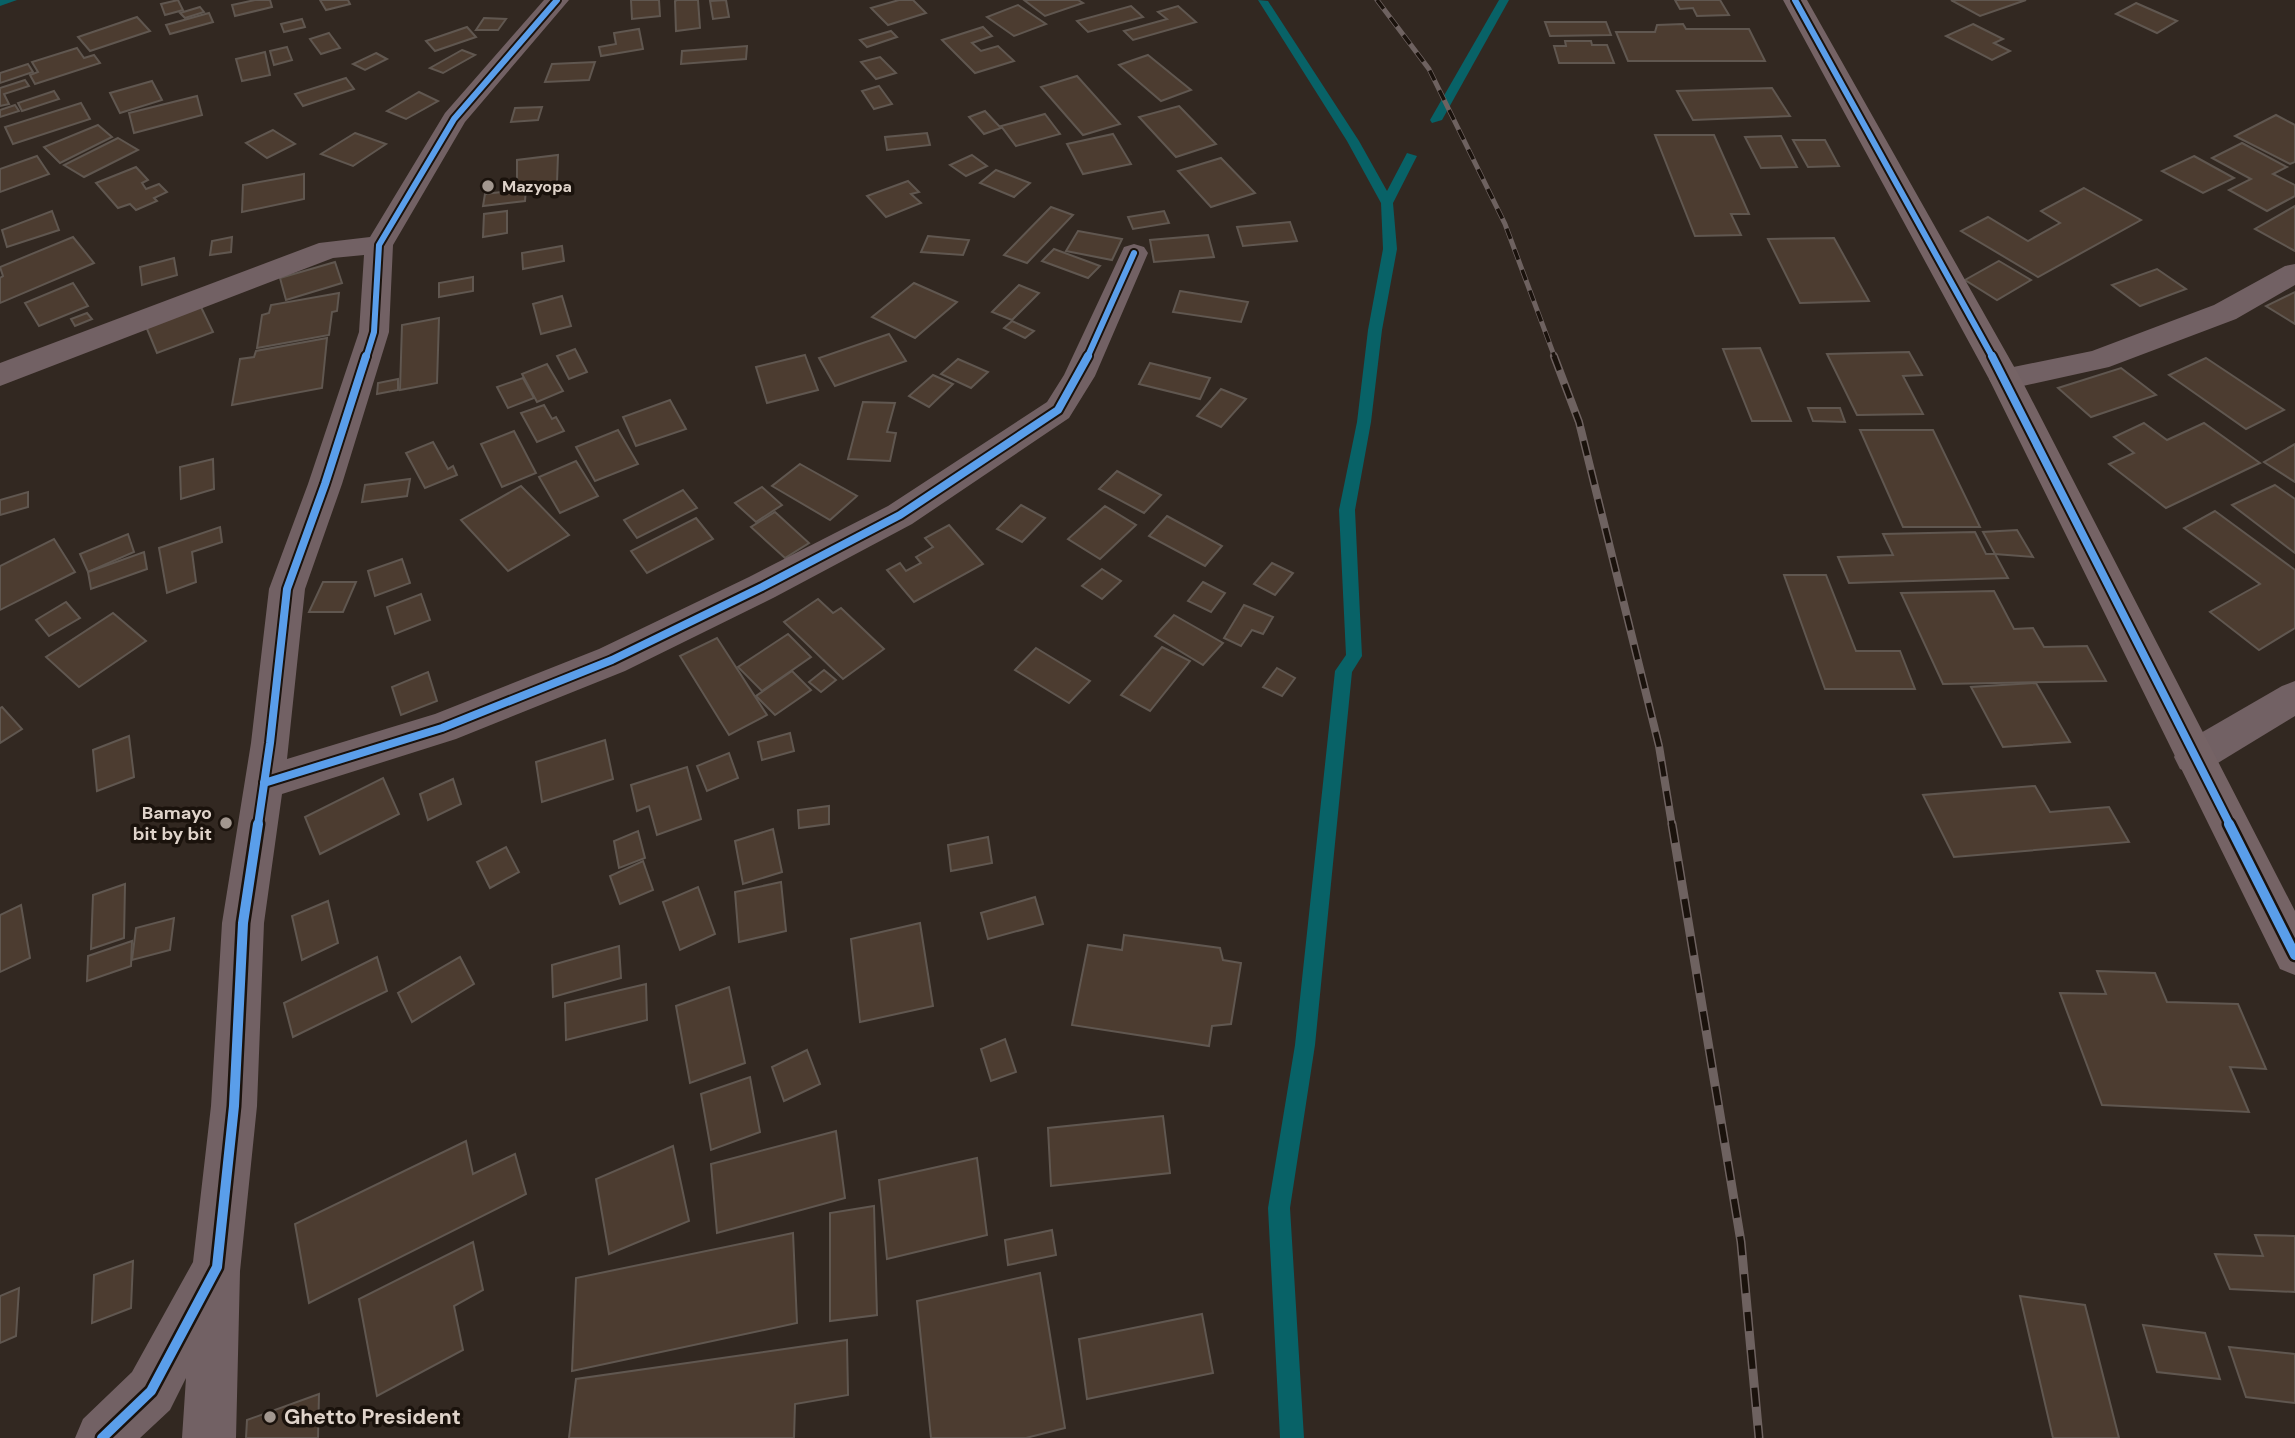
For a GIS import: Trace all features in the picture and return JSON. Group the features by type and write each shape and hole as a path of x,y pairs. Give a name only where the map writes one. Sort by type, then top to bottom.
{"street":[{"path":"209,1438 217,1267 234,1106 243,923 264,783 287,589 325,484 374,332 379,245 454,119 557,0"},
{"path":"1795,0 2005,379 2193,757 2295,954"},
{"path":"0,375 329,249 379,245"},
{"path":"264,783 442,728 612,660 762,587 900,515 1059,410 1079,376 1134,253"},
{"path":"2005,379 2098,360 2225,312 2295,273"},
{"path":"2193,757 2295,697"},
{"path":"103,1438 151,1391 217,1267"}],"building":[{"path":"178,0 183,10 165,15 161,4"},
{"path":"270,0 272,7 235,16 232,5"},
{"path":"320,0 348,0 350,4 326,10"},
{"path":"631,0 659,0 660,16 632,19"},
{"path":"677,0 698,0 700,28 676,31"},
{"path":"726,0 729,17 713,19 710,1"},
{"path":"899,0 913,0 926,13 888,25 871,8"},
{"path":"1024,0 1078,0 1083,3 1045,16"},
{"path":"1675,0 1720,0 1729,15 1697,16 1693,8 1680,9"},
{"path":"1951,0 2026,0 1980,16"},
{"path":"2136,3 2177,21 2157,33 2116,14"},
{"path":"1018,5 1046,24 1014,36 987,17"},
{"path":"1131,6 1143,17 1088,32 1077,21"},
{"path":"1178,6 1196,22 1133,40 1124,31 1167,19 1158,12"},
{"path":"200,7 204,12 185,18 180,13"},
{"path":"209,13 213,22 170,34 166,25"},
{"path":"137,17 150,31 90,51 78,37"},
{"path":"484,18 506,19 498,30 476,30"},
{"path":"302,19 305,27 284,32 281,24"},
{"path":"1545,22 1606,22 1611,35 1550,36"},
{"path":"1683,24 1686,29 1749,29 1765,61 1628,61 1616,32 1655,32 1657,25"},
{"path":"1973,24 2003,39 1994,43 2010,51 1992,60 1946,36"},
{"path":"467,27 476,37 435,51 426,41"},
{"path":"983,27 992,36 972,43 981,51 998,46 1014,61 975,73 942,40"},
{"path":"639,29 643,49 601,56 599,47 616,44 614,33"},
{"path":"891,31 897,37 867,47 860,40"},
{"path":"329,33 340,48 321,54 310,39"},
{"path":"1565,41 1591,41 1592,45 1607,45 1614,63 1559,63 1554,46 1566,46"},
{"path":"747,46 746,59 681,64 682,51"},
{"path":"287,47 292,60 274,65 270,51"},
{"path":"77,48 84,58 94,55 100,63 35,84 30,75 38,72 32,62"},
{"path":"462,50 475,55 443,73 430,68"},
{"path":"265,52 270,75 242,81 236,59"},
{"path":"376,53 387,59 365,70 353,64"},
{"path":"1148,55 1191,90 1161,101 1119,65"},
{"path":"880,57 896,73 876,79 861,62"},
{"path":"595,62 589,80 545,82 552,64"},
{"path":"28,64 33,72 0,83 0,73"},
{"path":"1077,76 1120,124 1083,135 1041,87"},
{"path":"346,78 354,89 303,106 295,94"},
{"path":"25,80 29,86 4,94 9,104 0,106 0,88"},
{"path":"152,81 162,100 120,113 110,93"},
{"path":"879,86 892,104 874,109 862,91"},
{"path":"1772,88 1790,116 1693,120 1677,91"},
{"path":"54,91 59,99 22,111 18,103"},
{"path":"419,92 438,101 406,119 387,111"},
{"path":"197,96 202,115 134,133 129,113"},
{"path":"81,103 90,119 13,144 5,127"},
{"path":"15,105 19,111 0,117 0,110"},
{"path":"1179,106 1216,144 1176,157 1139,117"},
{"path":"542,107 538,120 511,122 515,108"},
{"path":"985,111 1001,128 984,134 969,117"},
{"path":"1045,114 1060,134 1016,146 1001,126"},
{"path":"2276,115 2295,125 2295,162 2290,164 2235,136"},
{"path":"98,125 112,137 60,163 44,147"},
{"path":"273,130 295,144 267,158 246,143"},
{"path":"355,133 386,144 353,166 321,154"},
{"path":"927,133 930,145 887,150 885,137"},
{"path":"1113,134 1131,164 1083,174 1067,144"},
{"path":"1655,135 1714,135 1749,214 1731,214 1741,235 1695,236"},
{"path":"1781,136 1797,167 1761,168 1745,137"},
{"path":"118,138 138,150 84,177 64,165"},
{"path":"1793,140 1825,140 1839,166 1808,167"},
{"path":"2242,143 2287,167 2273,174 2295,185 2295,196 2267,211 2229,190 2251,179 2212,158"},
{"path":"558,155 557,182 517,188 517,160"},
{"path":"972,155 987,166 966,176 950,165"},
{"path":"37,156 49,174 0,192 0,169"},
{"path":"2194,156 2234,178 2203,193 2162,171"},
{"path":"1221,158 1255,193 1211,207 1178,171"},
{"path":"136,167 148,180 142,183 146,189 159,184 167,192 154,198 157,201 136,210 130,204 118,208 96,183"},
{"path":"996,170 1030,183 1014,197 980,183"},
{"path":"304,174 304,199 242,212 243,185"},
{"path":"908,181 919,192 911,194 921,203 886,217 867,196"},
{"path":"2084,188 2141,220 2038,277 1961,231 1988,217 2028,241 2060,223 2041,211"},
{"path":"526,189 525,201 483,206 485,194"},
{"path":"2295,206 2295,251 2255,229"},
{"path":"1051,207 1073,215 1027,263 1004,255"},
{"path":"52,211 59,230 7,247 2,230"},
{"path":"507,211 507,233 483,237 484,214"},
{"path":"1164,211 1169,223 1133,229 1128,217"},
{"path":"1290,222 1297,241 1243,246 1237,227"},
{"path":"1078,231 1122,239 1112,260 1066,251"},
{"path":"1208,235 1214,257 1154,262 1150,240"},
{"path":"928,236 969,240 963,255 921,252"},
{"path":"73,237 94,263 0,303 0,278 3,276 0,267"},
{"path":"232,237 231,252 210,255 212,241"},
{"path":"1834,238 1869,301 1800,303 1768,239"},
{"path":"562,246 564,261 523,269 522,253"},
{"path":"1054,249 1100,266 1088,278 1042,261"},
{"path":"174,258 177,275 142,285 140,267"},
{"path":"1999,261 2031,280 1997,300 1965,280"},
{"path":"335,262 342,283 286,300 280,278"},
{"path":"2157,269 2186,289 2140,306 2112,285"},
{"path":"473,277 473,291 439,297 439,283"},
{"path":"73,283 88,306 39,326 25,303"},
{"path":"914,283 957,302 915,338 872,317"},
{"path":"1019,285 1039,293 1012,320 992,312"},
{"path":"1180,291 1248,302 1241,322 1173,312"},
{"path":"2295,292 2295,324 2266,306"},
{"path":"339,293 337,311 332,312 329,335 257,348 262,315 269,313 271,305"},
{"path":"562,296 571,326 541,334 533,304"},
{"path":"200,305 213,332 157,353 145,324"},
{"path":"87,313 92,319 75,326 71,319"},
{"path":"439,318 437,383 400,390 402,325"},
{"path":"1012,321 1034,331 1025,338 1004,328"},
{"path":"889,334 906,361 835,386 819,358"},
{"path":"327,338 322,388 232,405 240,359 254,357 256,351"},
{"path":"1760,348 1791,421 1752,421 1723,349"},
{"path":"575,349 587,372 569,379 557,356"},
{"path":"1909,352 1922,375 1903,376 1923,414 1857,415 1827,354"},
{"path":"805,355 818,390 767,403 756,367"},
{"path":"2206,358 2284,410 2246,429 2169,375"},
{"path":"958,359 988,372 971,388 941,374"},
{"path":"1150,363 1210,378 1200,399 1139,384"},
{"path":"547,364 563,391 537,402 522,374"},
{"path":"2121,368 2156,395 2091,417 2058,388"},
{"path":"933,375 953,384 929,407 909,396"},
{"path":"523,378 534,398 508,408 497,387"},
{"path":"398,379 398,390 377,394 378,383"},
{"path":"1221,389 1246,399 1221,427 1197,416"},
{"path":"670,400 686,429 636,446 623,417"},
{"path":"863,402 895,403 887,432 896,433 890,461 848,459"},
{"path":"544,405 552,419 556,417 564,431 537,442 521,413"},
{"path":"1808,408 1840,408 1845,422 1813,421"},
{"path":"2144,423 2167,440 2204,423 2260,463 2166,508 2109,464 2134,453 2114,437"},
{"path":"618,430 638,464 595,481 576,447"},
{"path":"1860,430 1933,430 1980,527 1903,527"},
{"path":"514,431 536,473 502,487 481,444"},
{"path":"433,442 448,469 453,466 457,475 425,488 406,453"},
{"path":"2295,444 2295,482 2264,462"},
{"path":"213,459 214,489 181,499 180,467"},
{"path":"576,461 598,496 560,513 539,477"},
{"path":"800,464 857,496 830,520 772,486"},
{"path":"1117,471 1161,495 1144,513 1099,489"},
{"path":"410,479 407,496 362,502 365,485"},
{"path":"2275,485 2295,499 2295,553 2232,505"},
{"path":"521,486 569,535 508,571 461,520"},
{"path":"762,487 782,505 756,522 735,503"},
{"path":"683,490 697,508 637,538 624,520"},
{"path":"28,492 28,507 0,515 0,500"},
{"path":"1021,505 1045,518 1022,542 997,529"},
{"path":"1105,506 1136,525 1100,559 1068,539"},
{"path":"2215,511 2295,570 2295,628 2259,650 2210,612 2260,584 2184,528"},
{"path":"775,512 809,543 785,558 751,527"},
{"path":"1167,516 1222,546 1205,566 1149,536"},
{"path":"696,518 713,539 647,573 631,551"},
{"path":"949,525 983,564 914,602 887,570 900,563 906,571 921,563 916,557 933,547 925,538"},
{"path":"220,527 222,542 192,552 196,582 167,593 159,548"},
{"path":"2017,530 2033,557 1995,554 1983,532"},
{"path":"1975,532 1986,554 1995,554 2008,578 1849,583 1838,557 1893,555 1883,534"},
{"path":"128,534 134,552 88,572 80,554"},
{"path":"54,539 75,572 0,610 0,566"},
{"path":"144,552 147,569 91,589 88,572"},
{"path":"402,559 410,583 375,596 368,571"},
{"path":"1272,563 1293,573 1275,595 1254,584"},
{"path":"1102,569 1121,581 1102,599 1082,586"},
{"path":"1784,575 1826,575 1856,651 1900,651 1915,689 1825,689"},
{"path":"323,582 356,582 343,612 309,612"},
{"path":"1203,582 1225,593 1211,612 1188,601"},
{"path":"1994,591 2014,629 2033,628 2044,647 2087,646 2106,681 1943,684 1901,593"},
{"path":"421,594 430,620 395,634 387,607"},
{"path":"818,599 833,613 841,608 884,649 843,679 784,622"},
{"path":"66,602 80,618 49,636 36,620"},
{"path":"1244,605 1273,617 1263,634 1252,630 1241,646 1224,638"},
{"path":"113,613 146,641 79,687 46,657"},
{"path":"1174,615 1223,643 1203,665 1155,636"},
{"path":"788,634 811,657 762,691 738,667"},
{"path":"717,638 767,715 729,735 680,656"},
{"path":"1162,647 1190,661 1150,711 1121,695"},
{"path":"1036,648 1090,681 1069,703 1015,670"},
{"path":"1277,668 1295,678 1282,696 1263,687"},
{"path":"824,670 836,680 821,692 809,682"},
{"path":"792,671 811,690 775,715 756,696"},
{"path":"428,672 437,701 401,715 392,687"},
{"path":"2036,683 2070,742 2003,747 1971,687"},
{"path":"2,707 22,729 0,743 0,708"},
{"path":"790,733 794,751 762,760 758,742"},
{"path":"129,736 134,777 97,791 93,750"},
{"path":"605,740 613,779 542,802 536,762"},
{"path":"729,753 738,778 707,791 697,766"},
{"path":"687,767 701,819 657,835 649,806 637,811 631,785"},
{"path":"383,778 399,814 320,854 305,817"},
{"path":"453,779 461,804 428,820 420,794"},
{"path":"2035,786 2050,812 2109,807 2129,842 1954,857 1923,795"},
{"path":"829,806 829,824 799,828 798,810"},
{"path":"773,829 782,872 743,884 735,841"},
{"path":"638,831 645,858 619,868 614,841"},
{"path":"988,837 992,863 951,871 948,845"},
{"path":"506,847 519,872 490,888 477,862"},
{"path":"643,861 653,890 620,904 610,876"},
{"path":"781,882 786,931 739,942 735,892"},
{"path":"125,884 124,938 91,949 93,895"},
{"path":"698,887 715,934 680,950 663,902"},
{"path":"1035,897 1043,924 988,939 981,913"},
{"path":"328,901 338,943 302,960 292,916"},
{"path":"21,905 30,958 0,972 0,915"},
{"path":"174,918 170,950 132,960 136,928"},
{"path":"920,923 933,1006 860,1022 851,939"},
{"path":"1124,935 1220,948 1223,960 1241,963 1231,1024 1212,1026 1209,1046 1072,1025 1088,945 1122,950"},
{"path":"132,941 131,966 87,981 88,956"},
{"path":"619,946 621,978 553,997 552,965"},
{"path":"377,957 387,991 293,1037 284,1003"},
{"path":"460,957 474,984 412,1022 398,993"},
{"path":"2097,971 2155,973 2167,1002 2238,1004 2266,1069 2230,1067 2249,1112 2102,1105 2060,993 2106,994"},
{"path":"646,984 647,1020 566,1040 565,1003"},
{"path":"729,987 745,1063 690,1083 676,1006"},
{"path":"1005,1039 1016,1072 991,1081 981,1049"},
{"path":"807,1050 820,1084 784,1101 772,1067"},
{"path":"750,1077 760,1132 711,1150 701,1094"},
{"path":"1163,1116 1170,1173 1051,1186 1048,1128"},
{"path":"836,1131 845,1198 717,1233 711,1164"},
{"path":"466,1141 473,1174 515,1154 526,1194 309,1303 295,1224"},
{"path":"673,1146 689,1221 609,1254 596,1179"},
{"path":"977,1158 987,1235 887,1259 879,1180"},
{"path":"874,1206 877,1315 830,1321 830,1213"},
{"path":"1052,1230 1056,1255 1008,1265 1005,1240"},
{"path":"793,1233 797,1323 572,1371 576,1278"},
{"path":"2255,1235 2295,1236 2295,1292 2230,1289 2215,1254 2263,1256"},
{"path":"473,1242 483,1290 454,1306 463,1350 377,1396 359,1299"},
{"path":"133,1261 131,1308 92,1323 94,1275"},
{"path":"1040,1273 1065,1428 1026,1438 931,1438 917,1301"},
{"path":"19,1288 16,1336 0,1343 0,1296"},
{"path":"2020,1296 2085,1305 2119,1438 2053,1438"},
{"path":"1202,1314 1213,1373 1087,1399 1079,1339"},
{"path":"2143,1325 2205,1333 2220,1379 2157,1372"},
{"path":"847,1340 848,1395 795,1404 794,1438 569,1438 576,1379"},
{"path":"2229,1347 2295,1354 2295,1403 2246,1397"},
{"path":"319,1394 318,1438 246,1438 247,1420"}],"waterway":[{"path":"0,3 12,0"},
{"path":"1436,120 1504,0"},
{"path":"1263,1 1353,141 1387,203"},
{"path":"1387,203 1411,156"},
{"path":"1292,1438 1279,1208 1305,1045 1344,671 1354,656 1347,510 1364,422 1375,330 1390,249 1387,203"}],"railway":[{"path":"1377,0 1429,69 1505,224 1555,358"},
{"path":"1554,356 1579,422 1659,746 1672,825"},
{"path":"1672,824 1741,1242 1759,1438"}],"cycle path":[{"path":"102,1438 151,1391 217,1267 234,1106 243,923 270,743 287,589 325,484 374,332 379,245 454,119 557,0"},
{"path":"1795,0 2005,379 2295,955"},
{"path":"264,783 442,728 612,660 762,587 900,515 1058,410 1079,376 1134,253"}],"place":[{"name":"Mazyopa","path":"488,186"},
{"name":"Bamayo bit by bit","path":"226,823"},
{"name":"Ghetto President","path":"270,1417"}]}
